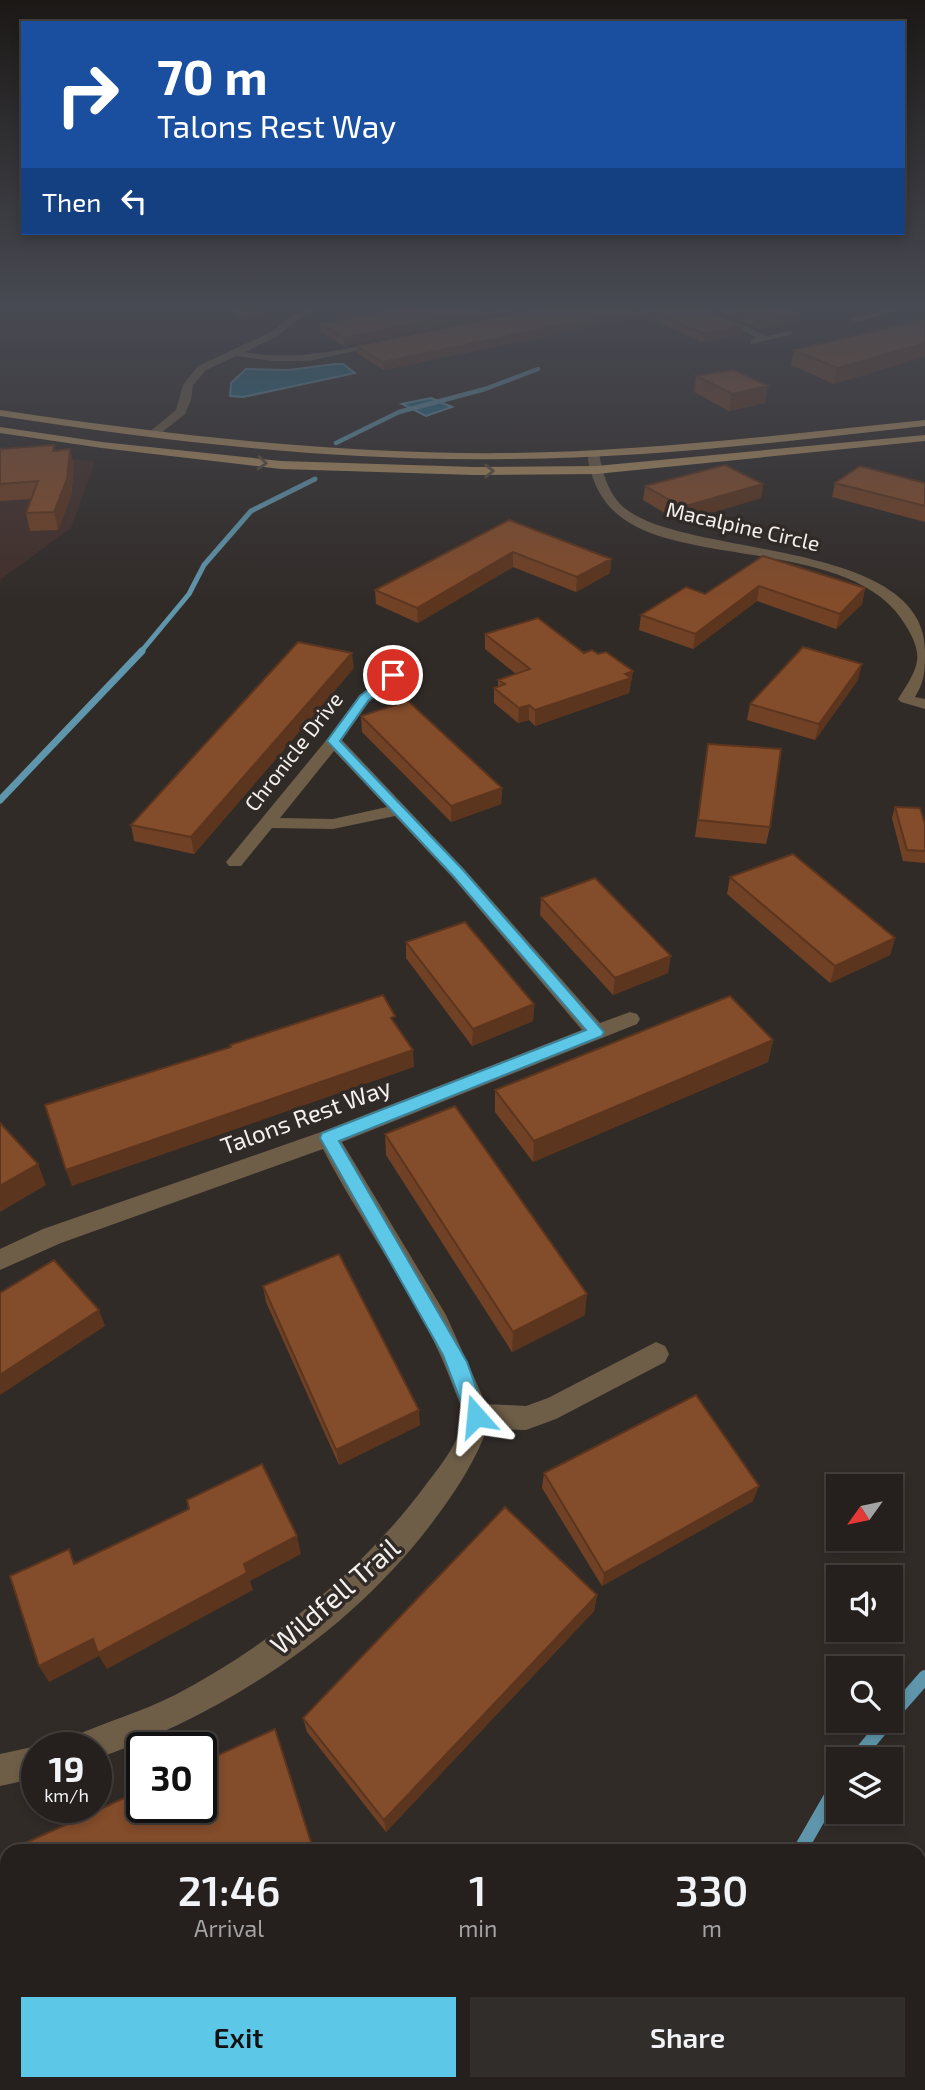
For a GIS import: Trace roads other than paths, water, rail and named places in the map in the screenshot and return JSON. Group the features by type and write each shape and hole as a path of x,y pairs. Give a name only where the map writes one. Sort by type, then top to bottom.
{"main road":[{"path":"0,413 224,444 341,453 514,456 593,453 925,423"},
{"path":"0,430 102,445 281,465 384,470 596,470 925,438"}],"street":[{"path":"152,435 181,412 184,405"},
{"name":"Macalpine Circle","path":"593,453 596,470 615,506 639,523 674,535 808,562 890,599 913,623 924,646 925,659 918,679 906,699 925,704"},
{"name":"Chronicle Drive","path":"235,862 334,741 364,699 393,675"},
{"path":"334,741 459,874 596,1032"},
{"path":"268,822 328,826 363,822 398,809"},
{"name":"Talons Rest Way","path":"0,1260 52,1236 328,1138 630,1019"},
{"path":"328,1138 450,1349 460,1368 476,1416 526,1418 556,1407 656,1354"},
{"name":"Wildfell Trail","path":"112,1737 195,1700 246,1671 326,1613 371,1572 435,1498 460,1460 476,1416"},
{"path":"0,1770 21,1765"}],"water":[{"path":"403,405 446,405 452,407 426,416"}],"waterway":[{"path":"336,443 399,412 427,405"},
{"path":"140,653 189,594 204,565 251,511 315,479"},
{"path":"0,800 142,651"},
{"path":"903,1702 925,1677"},
{"path":"866,1747 877,1733"},
{"path":"804,1844 826,1805"}]}
